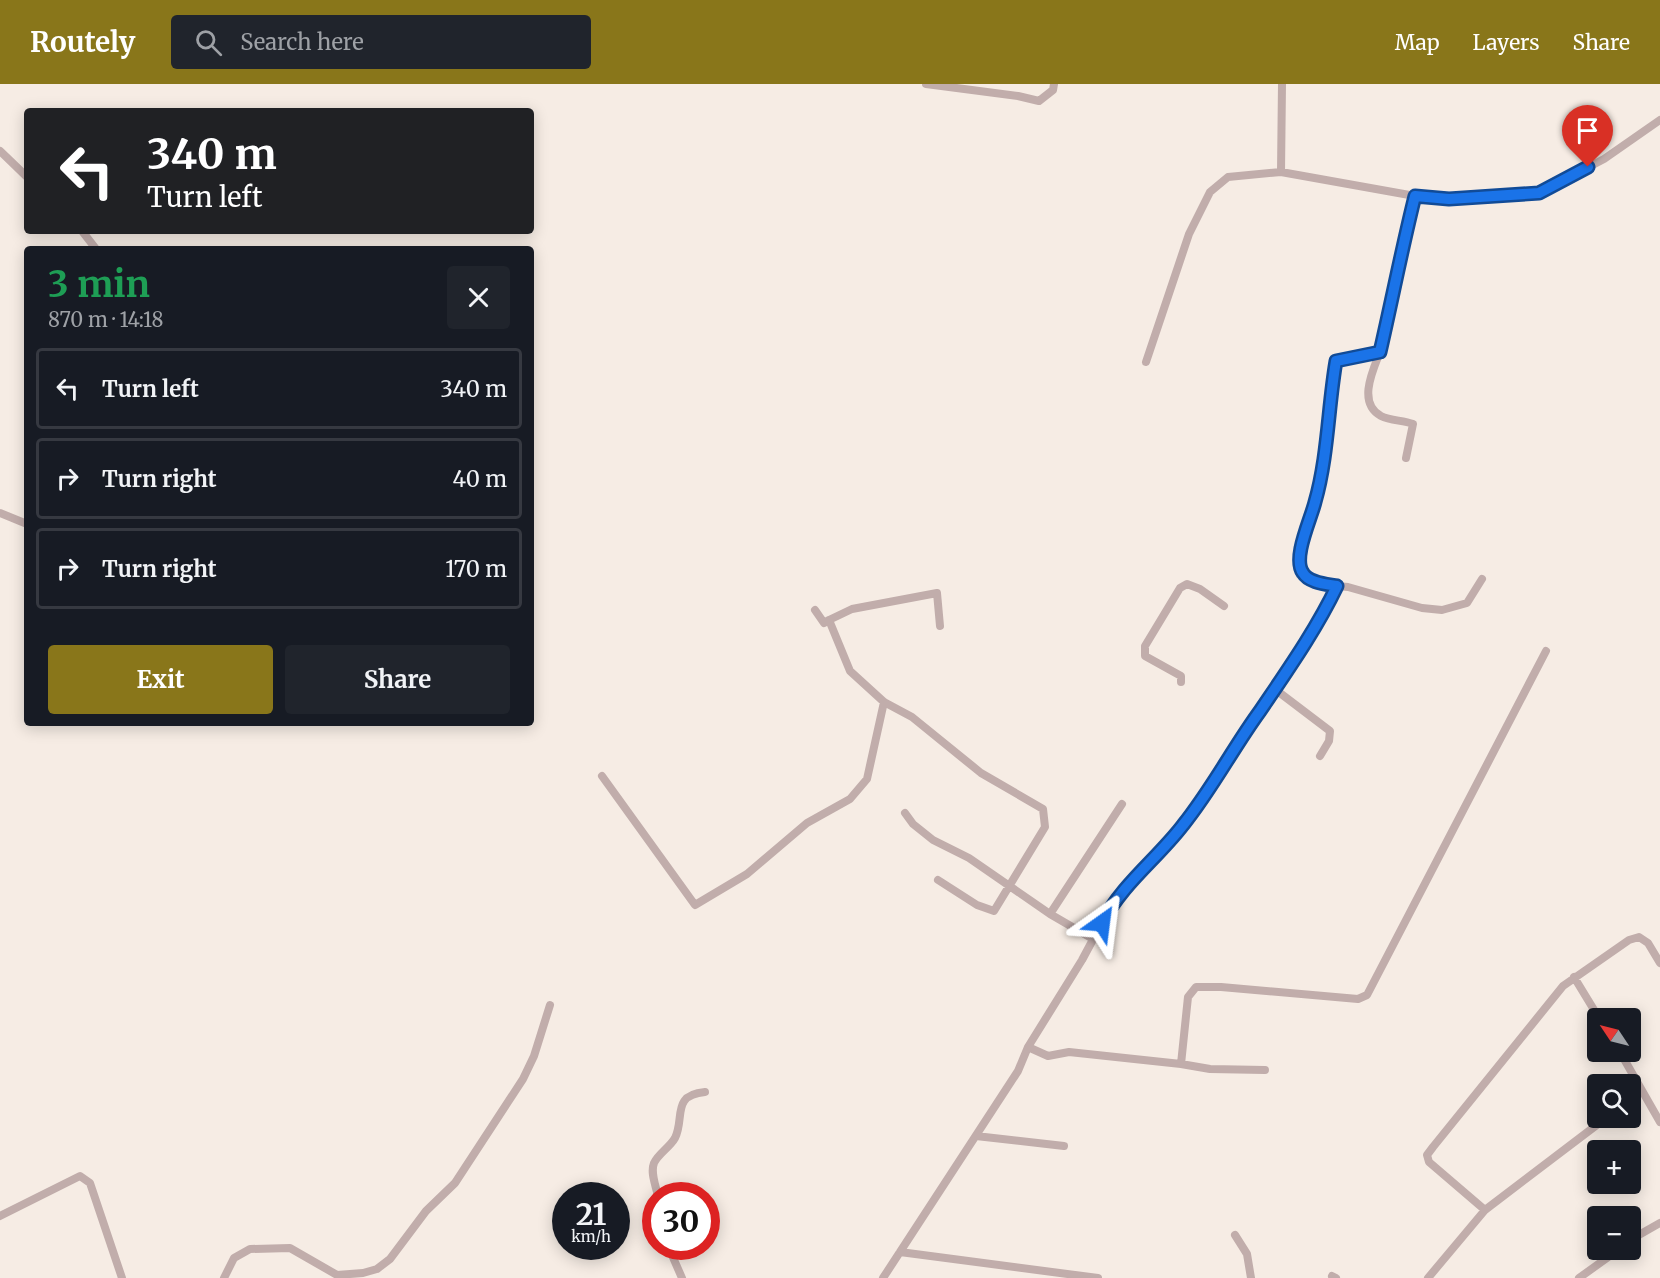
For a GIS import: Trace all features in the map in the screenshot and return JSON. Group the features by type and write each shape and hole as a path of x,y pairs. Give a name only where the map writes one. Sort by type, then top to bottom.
{"street":[{"path":"926,84 1018,96 1039,101 1053,90 1054,84"},
{"path":"1281,172 1282,84"},
{"path":"1146,362 1189,234 1210,192 1228,177 1281,172 1415,196 1449,199 1539,193 1604,159 1660,120"},
{"path":"0,151 24,174"},
{"path":"1406,458 1413,424 1379,415 1372,406 1367,392 1380,352 1390,294 1397,280 1415,196"},
{"path":"84,234 94,246"},
{"path":"1380,352 1336,361 1316,501 1304,537 1299,565 1310,579 1422,608 1442,610 1467,603 1482,579"},
{"path":"0,513 24,523"},
{"path":"1181,682 1181,676 1145,656 1145,646 1180,588 1187,584 1200,589 1224,606"},
{"path":"883,1278 1018,1071 1028,1047 1111,906 1133,877 1159,855 1210,790 1276,690 1337,586"},
{"path":"815,610 824,623 852,609 937,593 940,626"},
{"path":"829,620 850,671 884,702 912,717 981,773 1043,809 1045,827 1010,888 994,910 977,905 938,880"},
{"path":"1181,1064 1188,997 1196,987 1221,987 1358,999 1367,995 1546,651"},
{"path":"1276,690 1330,731 1329,741 1320,756"},
{"path":"602,776 694,905 747,874 807,823 850,799 867,779 884,702"},
{"path":"1050,914 1122,804"},
{"path":"905,813 913,824 933,840 969,858 1010,888 1093,939"},
{"path":"1485,1210 1429,1161 1427,1155 1545,1007 1574,977 1629,940 1639,937 1648,943 1660,963"},
{"path":"1574,977 1593,1008"},
{"path":"224,1278 234,1258 250,1249 290,1248 337,1275 363,1273 377,1269 390,1259 426,1211 455,1183 523,1079 534,1056 550,1005"},
{"path":"1028,1047 1048,1056 1069,1052 1210,1069 1265,1070"},
{"path":"1641,1090 1660,1122"},
{"path":"655,1182 654,1163 675,1137 682,1103 693,1095 705,1092"},
{"path":"1428,1278 1485,1210 1592,1128"},
{"path":"976,1136 1064,1146"},
{"path":"0,1216 80,1176 90,1183 122,1278"},
{"path":"1641,1234 1660,1223"},
{"path":"1235,1235 1247,1254 1251,1278"},
{"path":"900,1252 1098,1278"},
{"path":"674,1260 682,1278"},
{"path":"1579,1278 1603,1260"}],"route":[{"path":"1102,923 1111,906 1133,877 1159,855 1210,790 1298,655 1337,586 1310,579 1299,565 1304,537 1316,501 1336,361 1380,352 1390,294 1397,280 1415,196 1449,199 1539,193 1588,167"}]}
